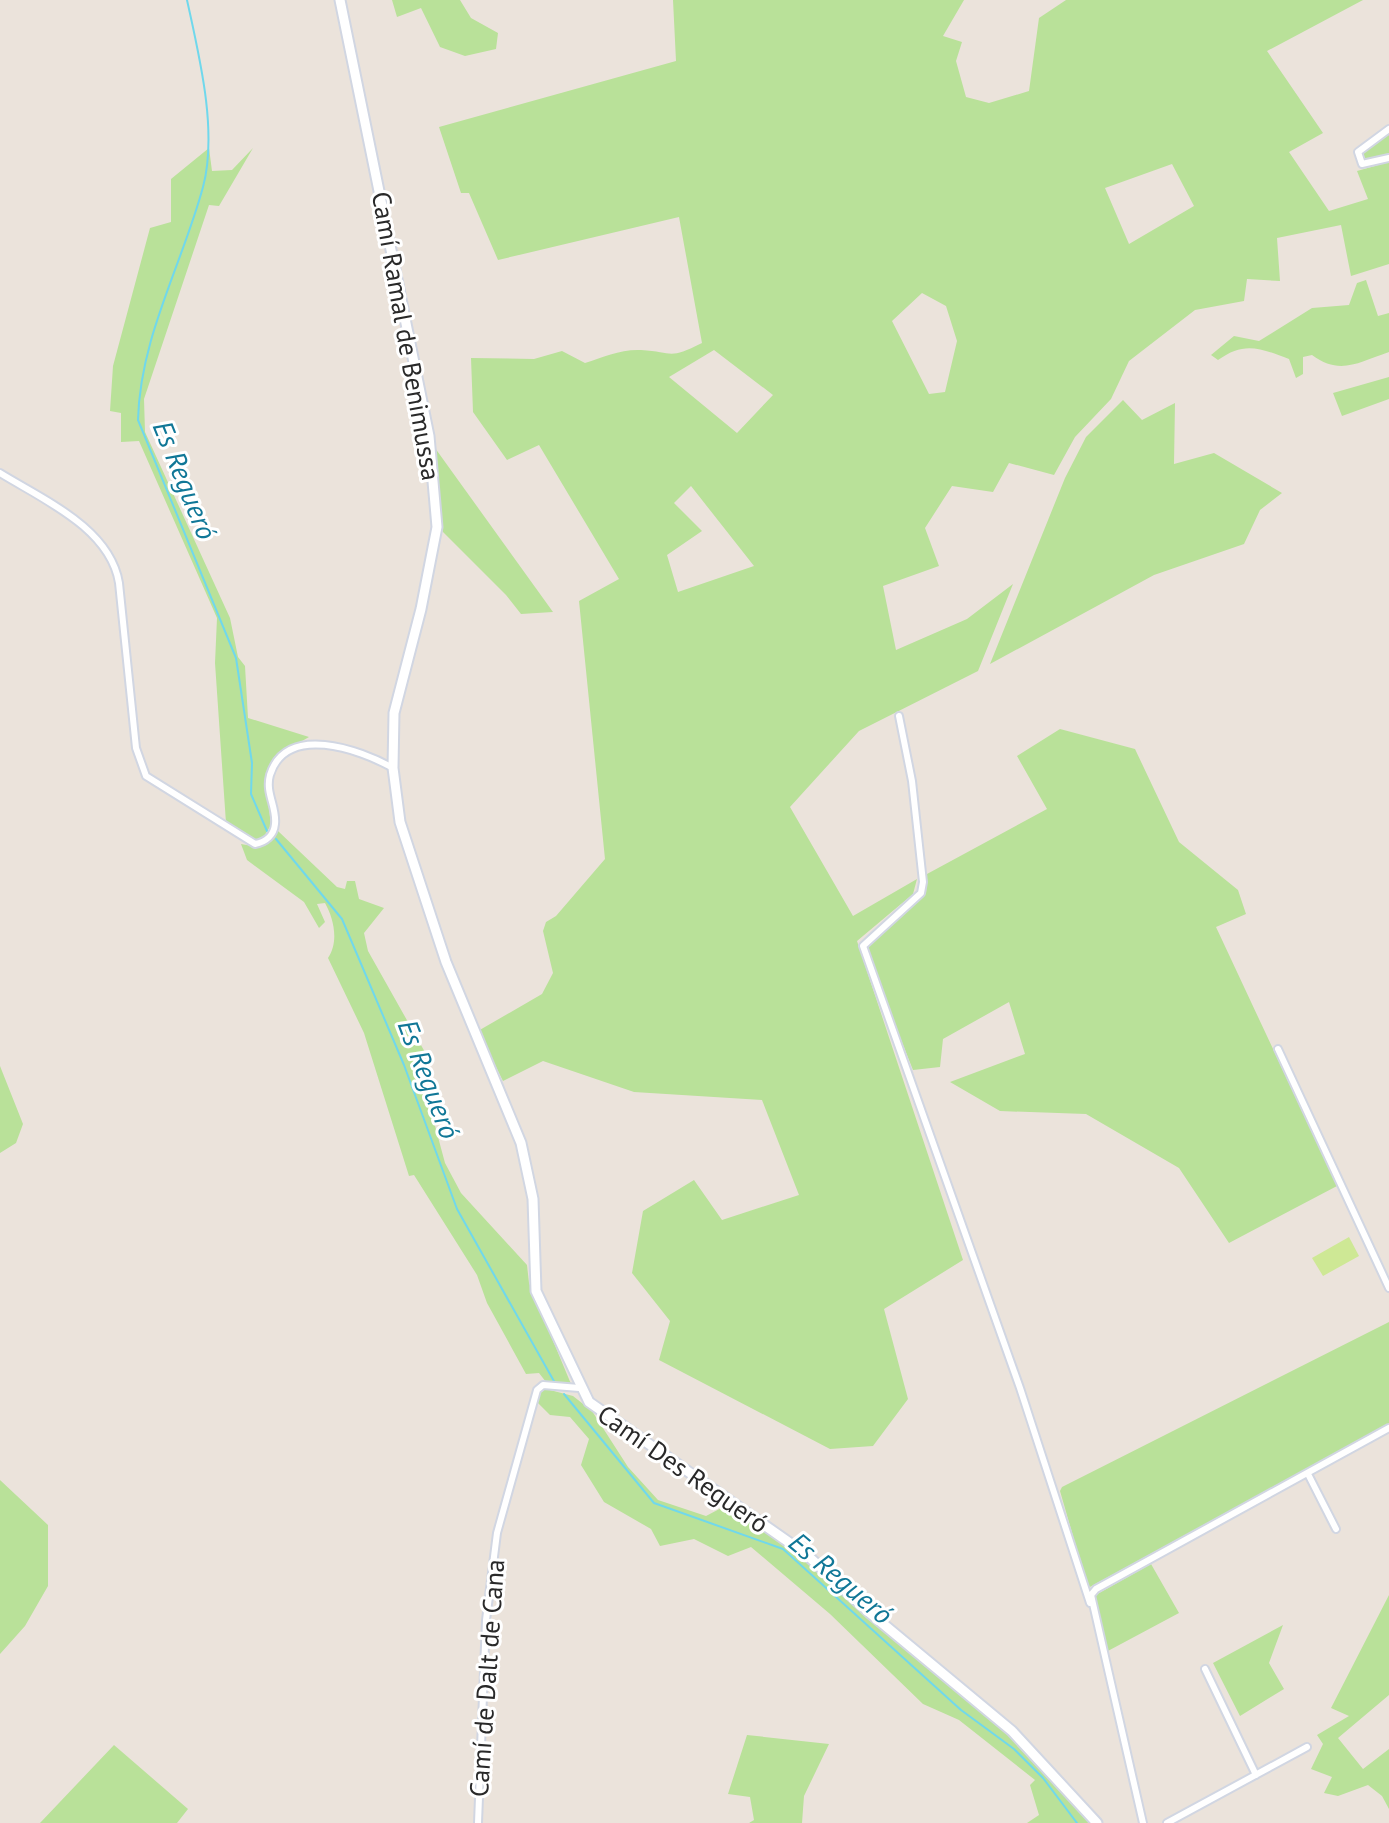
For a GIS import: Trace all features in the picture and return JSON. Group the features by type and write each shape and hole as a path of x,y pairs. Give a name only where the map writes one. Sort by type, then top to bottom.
{"street":[{"name":"Camí Ramal de Benimussa","path":"340,0 357,69 429,436 437,527 421,609 394,713 393,768"},
{"path":"1389,129 1358,152 1362,164 1389,158"},
{"path":"0,473 92,534 111,560 119,583 136,748 146,776 255,844 265,841 273,832 275,816 269,779 273,768 293,747 318,743 393,768"},
{"path":"899,716 912,781 923,882 921,893 863,946 1020,1388 1090,1603 1143,1823"},
{"name":"Camí Des Regueró","path":"393,768 400,822 446,962 521,1143 533,1199 536,1291 579,1388 599,1412 807,1555 870,1613 1012,1731 1097,1823"},
{"path":"1278,1049 1389,1288"},
{"name":"Camí de Dalt de Cana","path":"478,1823 486,1620 499,1523 537,1390 543,1385 579,1388"},
{"path":"1090,1603 1096,1589 1389,1428"},
{"path":"1308,1474 1336,1529"},
{"path":"1205,1669 1256,1775"},
{"path":"1167,1823 1307,1747"}],"green space":[{"path":"392,0 460,0 471,18 498,33 496,49 465,56 440,47 421,8 397,17"},
{"path":"673,0 964,0 943,36 962,42 956,61 966,97 989,103 1029,91 1039,18 1066,0 1363,0 1267,51 1323,133 1289,152 1329,211 1368,199 1357,171 1389,162 1389,264 1351,276 1341,225 1277,238 1280,281 1247,279 1244,301 1195,310 1129,361 1111,399 1075,437 1054,475 1009,463 993,492 952,486 925,528 939,566 883,586 896,650 967,619 1013,584 978,671 859,731 790,807 853,916 917,879 913,894 857,941 963,1260 884,1309 908,1399 873,1446 830,1449 659,1360 670,1321 632,1273 643,1211 694,1180 722,1220 799,1195 762,1100 634,1092 543,1061 503,1081 478,1031 542,994 553,973 543,931 546,922 556,916 605,859 579,601 619,579 539,445 507,460 473,412 471,358 534,359 562,351 585,363 626,351 683,352 702,343 679,217 498,260 469,193 461,193 439,127 676,61","holes":["1172,164 1194,206 1129,244 1105,188","922,293 946,306 957,341 945,392 929,394 892,321","714,350 773,395 737,433 669,377","691,486 754,566 678,592 667,555 702,531 674,503"]},
{"path":"1389,133 1389,155 1364,161 1360,152"},
{"path":"209,148 212,171 232,170 253,148 219,206 209,205 144,399 145,432 230,618 238,657 245,666 248,718 309,737 272,763 266,780 271,825 263,838 256,840 226,823 215,663 217,618 139,441 121,442 121,413 110,411 113,366 150,228 171,222 171,179"},
{"path":"1366,280 1378,316 1389,313 1389,352 1341,366 1312,355 1303,357 1303,374 1296,378 1289,359 1261,349 1236,350 1218,360 1211,355 1234,336 1259,341 1312,308 1349,305 1357,283"},
{"path":"1389,377 1389,399 1342,416 1333,393"},
{"path":"1123,400 1142,420 1175,403 1174,464 1214,453 1282,493 1260,510 1244,544 1154,575 990,664 1065,478 1086,437"},
{"path":"435,448 553,612 521,614 443,532"},
{"path":"1060,729 1135,749 1179,842 1238,890 1246,914 1216,927 1337,1186 1229,1243 1179,1168 1086,1114 1000,1111 950,1082 1025,1054 1009,1002 943,1039 940,1067 913,1070 867,954 869,942 926,893 927,874 1047,809 1017,756"},
{"path":"278,831 337,887 345,889 347,881 355,881 359,899 384,908 364,933 368,951 426,1054 427,1096 445,1163 461,1193 527,1265 529,1283 571,1384 546,1382 539,1373 526,1374 487,1303 477,1275 414,1175 409,1176 364,1033 328,958 334,930 325,903 317,904 325,922 319,928 304,902 247,860 241,844 257,847"},
{"path":"0,1066 23,1124 16,1143 0,1153"},
{"path":"1349,1237 1359,1256 1323,1276 1312,1258"},
{"path":"1389,1322 1389,1424 1088,1588 1060,1491 1062,1487"},
{"path":"546,1389 573,1396 592,1411 628,1467 658,1500 706,1516 727,1505 793,1548 860,1611 952,1685 1027,1752 1090,1823 1027,1823 1039,1815 1030,1785 1035,1780 959,1720 923,1704 830,1614 751,1547 728,1556 694,1539 660,1546 651,1529 604,1502 581,1465 589,1439 570,1417 550,1415 537,1402 541,1392"},
{"path":"0,1480 48,1525 48,1586 25,1626 0,1654"},
{"path":"1151,1564 1179,1613 1106,1652 1092,1597"},
{"path":"1389,1595 1389,1695 1338,1738 1363,1769 1389,1749 1389,1809 1382,1796 1368,1785 1338,1796 1324,1793 1332,1777 1311,1769 1323,1744 1317,1735 1349,1716 1331,1708"},
{"path":"1283,1625 1269,1663 1284,1689 1240,1716 1213,1663"},
{"path":"747,1735 829,1744 804,1796 802,1823 749,1823 754,1820 750,1797 728,1794"},
{"path":"114,1745 188,1809 177,1823 40,1823"}],"waterway":[{"name":"Es Regueró","path":"187,0 205,93 209,142 207,165 194,216 154,330 146,360 138,420 236,658 252,763 251,794 267,831"},
{"name":"Es Regueró","path":"276,839 342,919 404,1065 457,1209 555,1383"},
{"name":"Es Regueró","path":"564,1394 654,1503 783,1549 961,1710 1014,1749 1043,1778 1077,1823"}]}
